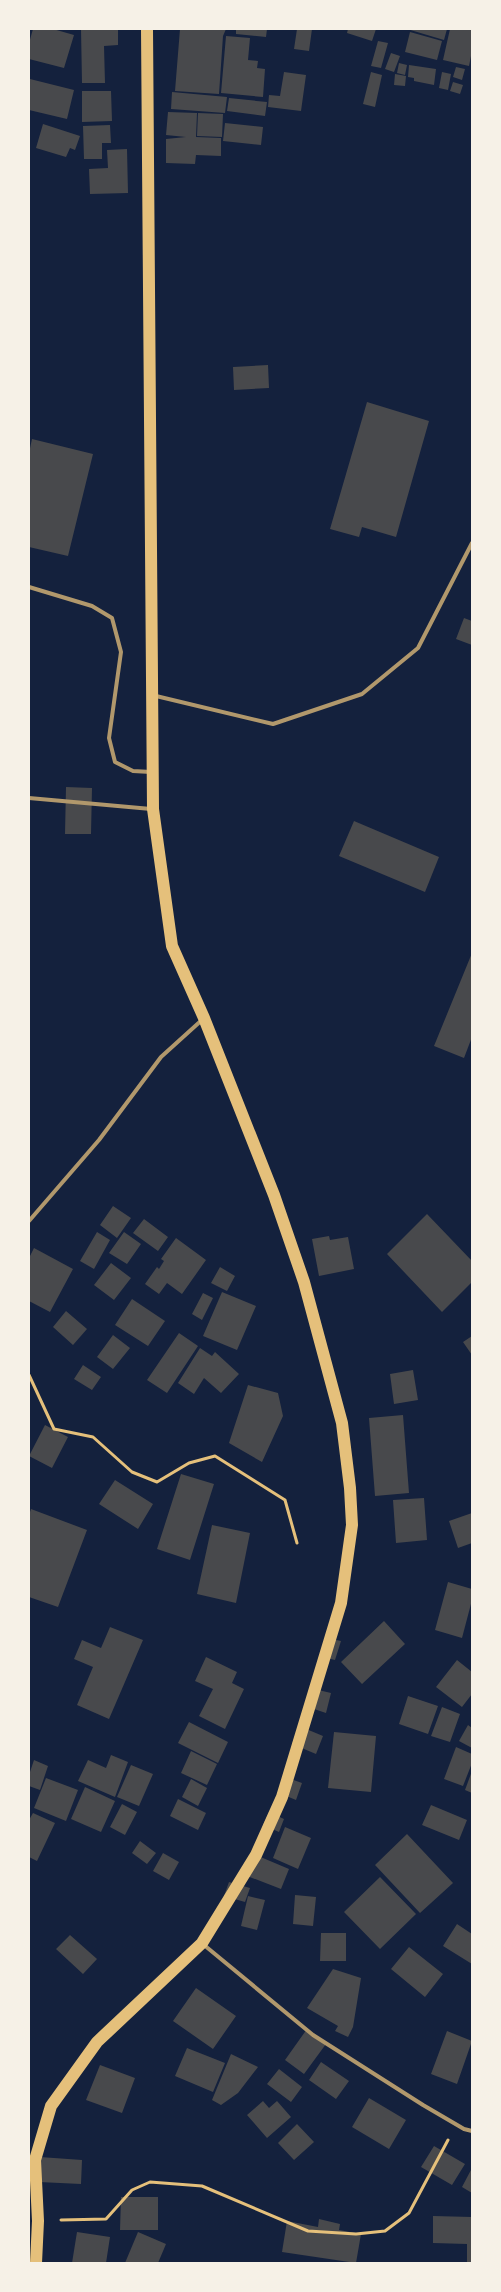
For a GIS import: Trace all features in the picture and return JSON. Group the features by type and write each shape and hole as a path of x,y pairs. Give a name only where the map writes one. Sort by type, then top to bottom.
{"main road":[{"path":"36,2263 38,2221 34,2160 51,2106 96,2042 202,1943 256,1855 282,1797 341,1603 352,1525 350,1488 342,1423 304,1282 274,1195 204,1018 172,946 153,809 147,29"}],"lane":[{"path":"151,695 273,724 362,694 418,648 472,543"},
{"path":"29,587 92,606 112,618 121,652 109,738 115,762 133,771 154,772"},
{"path":"29,798 153,809"},
{"path":"29,1220 99,1140 161,1057 204,1018"},
{"path":"202,1943 313,2035 456,2124 472,2131"}],"path":[{"path":"29,1375 54,1429 92,1437 132,1472 157,1482 189,1463 215,1456 286,1500 297,1543"},
{"path":"38,2221 106,2219 132,2190 150,2182 202,2186 308,2231 356,2234 384,2231 409,2213 456,2124"}],"building":[{"path":"33,29 53,29 74,35 64,68 29,59 29,43"},
{"path":"81,29 118,29 118,45 104,46 105,83 82,83"},
{"path":"180,29 226,29 223,36 219,94 175,91"},
{"path":"236,29 267,29 266,37 236,34"},
{"path":"297,29 312,29 309,51 294,49"},
{"path":"348,29 376,29 372,41 347,33"},
{"path":"407,29 447,29 444,40"},
{"path":"450,29 472,29 472,51 469,66 443,60"},
{"path":"410,32 442,41 437,60 405,52"},
{"path":"226,36 250,38 248,60 258,61 257,68 265,69 263,97 221,93"},
{"path":"378,41 388,43 381,68 371,66"},
{"path":"391,53 400,56 394,72 385,69"},
{"path":"399,63 407,65 405,75 397,73"},
{"path":"409,65 436,69 434,85 414,81 414,78 408,77"},
{"path":"456,67 465,69 462,80 453,77"},
{"path":"284,72 306,75 301,111 268,107 269,95 280,96"},
{"path":"371,72 382,75 375,107 363,104"},
{"path":"442,72 451,74 448,90 439,88"},
{"path":"395,74 406,76 405,86 394,85"},
{"path":"30,79 74,90 67,119 29,110"},
{"path":"453,82 463,85 460,94 450,91"},
{"path":"82,91 111,91 112,121 82,122"},
{"path":"172,92 227,97 225,113 171,109"},
{"path":"229,98 267,102 265,116 227,111"},
{"path":"168,112 197,113 196,137 221,138 221,156 196,155 195,164 166,163 166,139 186,137 166,135"},
{"path":"198,113 223,114 222,137 197,136"},
{"path":"225,123 263,127 261,145 223,141"},
{"path":"43,124 80,136 75,150 70,148 66,157 36,148"},
{"path":"110,125 111,143 102,143 102,159 84,159 83,126"},
{"path":"127,149 128,193 90,194 89,169 108,168 107,150"},
{"path":"268,365 269,388 234,390 233,367"},
{"path":"367,402 429,421 396,537 362,527 359,537 330,529"},
{"path":"32,439 93,454 68,556 29,547 29,453"},
{"path":"464,618 472,621 472,645 456,639"},
{"path":"66,787 92,788 91,834 65,834"},
{"path":"354,821 439,857 425,892 339,856"},
{"path":"472,953 472,1037 464,1058 434,1046"},
{"path":"113,1206 131,1218 117,1238 100,1225"},
{"path":"427,1214 472,1261 472,1282 442,1312 387,1254"},
{"path":"144,1219 168,1237 158,1251 133,1233"},
{"path":"97,1232 110,1240 94,1269 80,1261"},
{"path":"124,1232 141,1244 127,1264 109,1253"},
{"path":"329,1236 330,1240 348,1237 354,1269 319,1276 312,1239"},
{"path":"176,1238 206,1260 182,1294 167,1283 159,1294 145,1284 157,1267 159,1269 164,1261 161,1259"},
{"path":"34,1248 73,1269 50,1312 29,1301 29,1258"},
{"path":"111,1263 131,1278 114,1300 94,1285"},
{"path":"220,1267 235,1276 227,1291 211,1283"},
{"path":"222,1292 256,1306 237,1350 203,1336"},
{"path":"203,1293 213,1298 202,1320 192,1314"},
{"path":"132,1299 165,1321 148,1346 115,1325"},
{"path":"66,1311 87,1329 73,1345 53,1327"},
{"path":"179,1333 198,1346 167,1393 147,1380"},
{"path":"113,1335 130,1348 113,1369 97,1357"},
{"path":"472,1336 472,1355 463,1342"},
{"path":"200,1348 212,1356 215,1352 239,1374 221,1393 204,1378 194,1394 178,1383"},
{"path":"83,1365 101,1377 92,1390 74,1379"},
{"path":"413,1370 418,1400 394,1404 390,1374"},
{"path":"248,1385 278,1393 283,1416 262,1462 229,1443"},
{"path":"403,1415 409,1493 375,1496 369,1418"},
{"path":"45,1425 68,1437 52,1468 29,1456"},
{"path":"181,1474 214,1484 190,1560 157,1549"},
{"path":"115,1480 153,1504 138,1529 99,1504"},
{"path":"424,1498 427,1540 396,1543 393,1500"},
{"path":"31,1509 87,1530 58,1607 29,1597 29,1515"},
{"path":"472,1513 472,1543 458,1548 449,1521"},
{"path":"212,1525 250,1533 236,1603 197,1594"},
{"path":"448,1582 472,1589 472,1600 462,1638 435,1630"},
{"path":"384,1621 405,1644 362,1684 341,1662"},
{"path":"110,1627 143,1640 109,1719 77,1705 93,1667 74,1659 82,1640 101,1648"},
{"path":"327,1638 341,1641 335,1660 322,1657"},
{"path":"206,1657 237,1672 232,1683 244,1689 225,1729 199,1716 213,1689 195,1681"},
{"path":"457,1660 472,1672 472,1694 462,1707 436,1687"},
{"path":"310,1688 331,1693 326,1713 305,1706"},
{"path":"408,1696 438,1706 428,1734 399,1724"},
{"path":"442,1707 460,1714 450,1742 431,1736"},
{"path":"189,1722 228,1742 218,1763 178,1743"},
{"path":"468,1725 472,1728 472,1748 459,1741"},
{"path":"299,1726 323,1736 316,1754 292,1744"},
{"path":"334,1732 376,1736 371,1792 328,1788"},
{"path":"456,1747 472,1754 472,1763 463,1786 444,1779"},
{"path":"191,1751 217,1764 207,1785 181,1773"},
{"path":"111,1755 128,1762 115,1797 78,1781 88,1760 106,1768"},
{"path":"34,1760 48,1766 40,1790 29,1786 29,1775"},
{"path":"131,1765 153,1774 139,1806 117,1797"},
{"path":"472,1771 472,1793 465,1790"},
{"path":"285,1777 302,1783 296,1800 279,1793"},
{"path":"46,1778 78,1790 66,1821 34,1808"},
{"path":"191,1779 207,1788 198,1806 182,1797"},
{"path":"85,1787 115,1801 101,1832 71,1819"},
{"path":"178,1799 206,1813 198,1830 170,1816"},
{"path":"122,1804 137,1812 125,1835 110,1827"},
{"path":"431,1805 467,1820 459,1840 422,1825"},
{"path":"269,1812 284,1819 279,1832 263,1825"},
{"path":"33,1813 55,1823 37,1861 29,1857 29,1820"},
{"path":"285,1827 311,1838 298,1869 273,1858"},
{"path":"407,1834 453,1883 420,1913 375,1865"},
{"path":"140,1841 156,1853 147,1864 132,1853"},
{"path":"163,1853 179,1862 169,1880 153,1871"},
{"path":"251,1853 289,1869 281,1889 242,1874"},
{"path":"380,1877 416,1914 380,1949 344,1912"},
{"path":"229,1882 250,1888 245,1902 224,1896"},
{"path":"295,1895 316,1897 313,1926 293,1924"},
{"path":"248,1896 265,1900 257,1930 241,1926"},
{"path":"457,1924 472,1934 472,1964 443,1946"},
{"path":"321,1933 346,1933 346,1961 320,1961"},
{"path":"70,1935 97,1959 83,1974 56,1949"},
{"path":"409,1947 443,1974 425,1997 391,1969"},
{"path":"333,1969 361,1978 353,2027 348,2037 335,2031 338,2026 307,2008"},
{"path":"196,1988 236,2016 213,2049 173,2021"},
{"path":"307,2029 326,2044 304,2074 285,2060"},
{"path":"447,2031 472,2041 457,2084 431,2074"},
{"path":"187,2048 225,2063 213,2092 175,2076"},
{"path":"231,2054 258,2067 238,2093 221,2105 212,2100"},
{"path":"321,2062 349,2081 336,2099 309,2080"},
{"path":"100,2065 135,2078 122,2113 86,2100"},
{"path":"279,2069 302,2087 291,2102 267,2084"},
{"path":"369,2098 406,2120 389,2149 352,2127"},
{"path":"263,2101 269,2108 277,2101 291,2117 267,2138 247,2115"},
{"path":"297,2124 314,2142 294,2160 278,2143"},
{"path":"434,2146 465,2164 452,2185 421,2167"},
{"path":"40,2157 82,2160 81,2184 39,2182"},
{"path":"472,2168 472,2193 462,2187"},
{"path":"121,2197 158,2197 158,2230 120,2230"},
{"path":"433,2216 472,2217 472,2263 467,2263 467,2244 433,2243"},
{"path":"319,2219 340,2224 339,2230 361,2234 356,2263 282,2252 287,2221 318,2227"},
{"path":"77,2232 110,2237 106,2263 72,2263"},
{"path":"138,2232 166,2244 158,2263 125,2263"}]}
